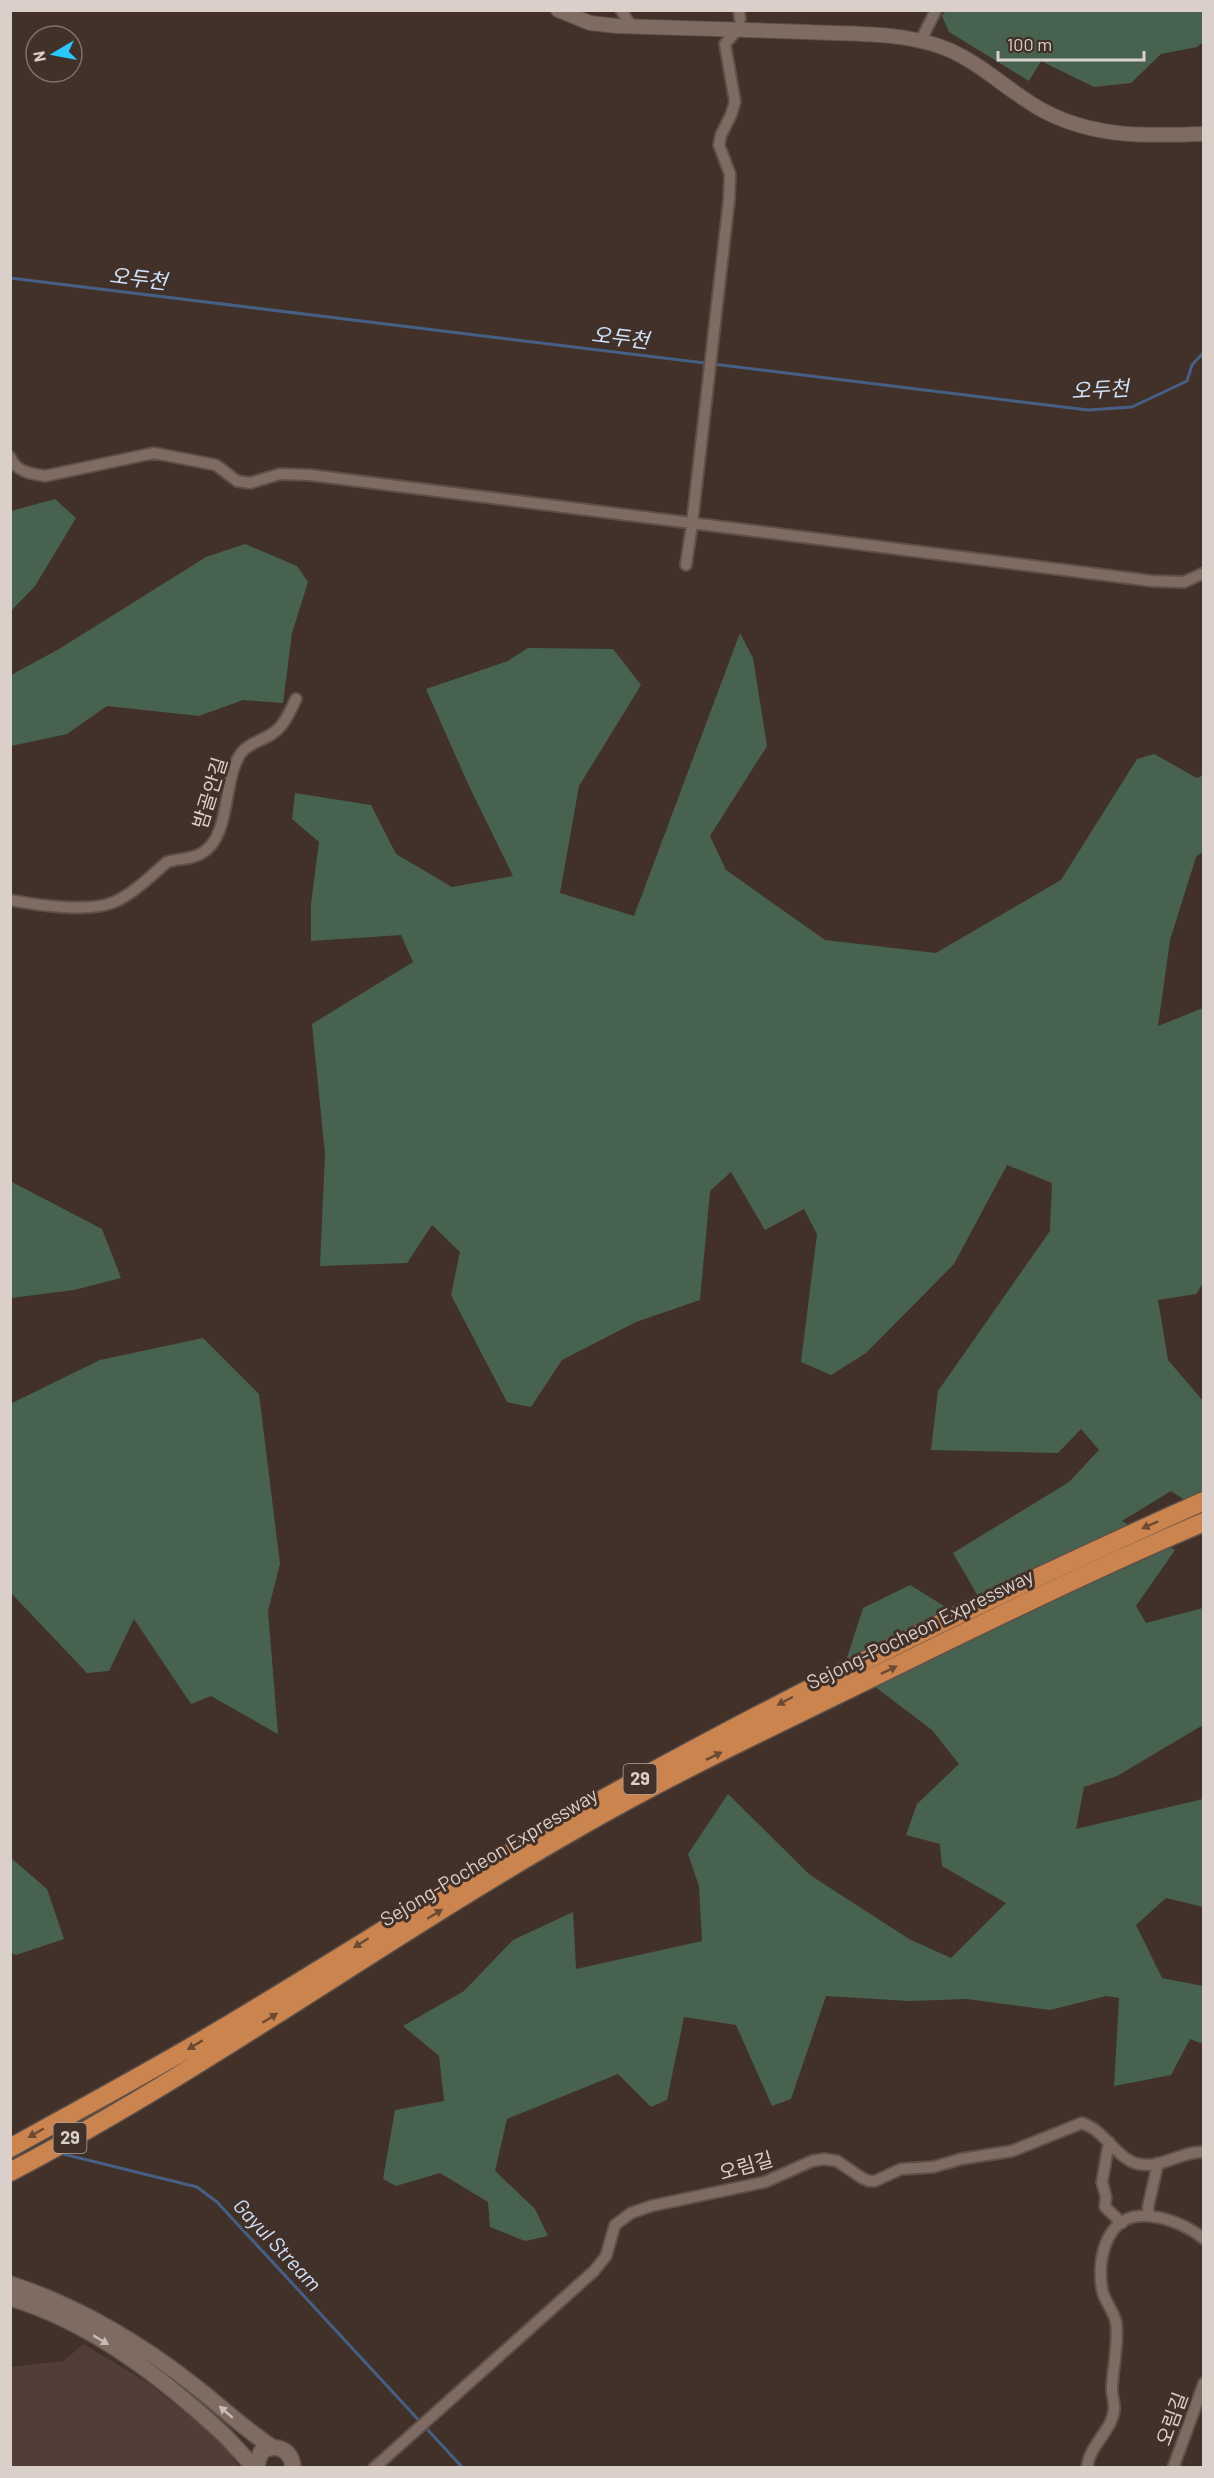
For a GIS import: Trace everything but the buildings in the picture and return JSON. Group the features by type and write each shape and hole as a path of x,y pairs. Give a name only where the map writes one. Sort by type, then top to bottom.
{"highway":[{"name":"Sejong-Pocheon Expressway","path":"10,2148 153,2070 437,1896 588,1808 722,1734 932,1627 1203,1501"},
{"name":"Sejong-Pocheon Expressway","path":"10,2172 130,2103 584,1824 674,1775 1058,1586 1203,1522"}],"main road":[{"path":"10,2284 80,2314 145,2350 196,2387 250,2433 272,2447 288,2453 294,2467"},
{"path":"10,2298 76,2325 140,2364 221,2432 255,2468 261,2452 272,2447"}],"street":[{"path":"558,10 590,23 632,27 739,20 921,42 940,46 972,63 1043,111 1086,129 1144,136 1203,134"},
{"path":"621,10 632,27"},
{"path":"921,42 936,10"},
{"path":"686,565 730,174 719,145 735,102 725,44 739,20"},
{"path":"10,457 13,464 28,474 45,477 154,453 216,465 237,481 250,483 280,474 310,475 1152,582 1184,582 1203,573"},
{"name":"밤골안길","path":"10,900 52,906 97,907 113,903 167,862 175,859 191,859 211,848 218,835 237,760 250,744 273,733 283,724 296,699"},
{"name":"오림길","path":"374,2468 594,2271 606,2256 615,2225 631,2213 651,2206 765,2182 812,2161 824,2159 837,2161 868,2181 901,2169 933,2167 961,2159 1012,2151 1082,2123 1091,2126 1132,2162 1140,2165 1203,2152"},
{"path":"1109,2142 1102,2182 1106,2198 1105,2208 1122,2223"},
{"path":"1149,2216 1158,2163"},
{"path":"1087,2468 1093,2449 1109,2424 1114,2410 1112,2390 1116,2321 1104,2296 1101,2282 1101,2260 1106,2239 1122,2223 1135,2216 1149,2216 1176,2223 1203,2239"},
{"name":"오림길","path":"1173,2468 1203,2383"}],"shaded area":[{"path":"83,2344 148,2383 221,2440 239,2467 11,2467 10,2367 64,2361"}],"green space":[{"path":"945,11 1203,11 1203,42 1197,47 1161,54 1131,83 1094,87 1041,61 1029,81 949,32 942,16"},
{"path":"55,499 76,518 35,586 11,611 11,511"},
{"path":"245,544 297,566 308,582 292,633 283,703 243,700 199,716 107,706 67,734 11,746 11,675 59,649 206,557"},
{"path":"740,633 753,658 767,746 710,836 726,870 825,940 936,953 1061,880 1137,759 1154,754 1197,778 1203,775 1203,851 1196,857 1170,940 1158,1026 1203,1008 1203,1283 1196,1294 1158,1300 1168,1360 1203,1401 1203,1512 1171,1491 1122,1521 1175,1550 1136,1606 1146,1623 1203,1608 1203,1725 1117,1776 1084,1787 1076,1829 1203,1799 1203,1907 1166,1898 1136,1925 1162,1978 1203,1986 1203,2044 1190,2039 1171,2075 1114,2086 1119,1998 1106,1996 1050,2010 967,1999 909,2001 826,1996 791,2099 772,2106 736,2025 684,2017 667,2100 651,2107 618,2074 507,2119 495,2171 535,2209 548,2236 525,2241 490,2227 488,2202 440,2173 396,2186 383,2179 395,2110 444,2101 439,2056 403,2026 464,1991 513,1940 573,1912 576,1969 702,1941 699,1886 688,1854 728,1794 810,1875 909,1939 951,1958 1006,1903 942,1866 940,1844 906,1835 917,1804 959,1764 932,1730 845,1664 863,1608 910,1585 957,1614 993,1622 953,1553 1069,1482 1099,1450 1081,1429 1058,1453 931,1450 938,1391 1050,1231 1052,1183 1007,1165 954,1264 866,1353 831,1375 801,1362 817,1234 804,1209 765,1230 731,1172 710,1191 700,1300 636,1322 562,1360 531,1407 507,1402 451,1295 460,1252 432,1225 407,1263 320,1266 325,1154 312,1024 413,962 401,935 311,941 311,904 319,842 292,819 295,793 371,805 396,854 452,887 513,876 469,786 426,689 508,661 528,648 613,649 641,685 579,786 560,893 634,916"},
{"path":"10,1181 102,1229 121,1278 74,1290 11,1298"},
{"path":"203,1338 259,1394 280,1564 268,1611 278,1734 211,1696 191,1704 134,1619 109,1671 87,1673 11,1593 11,1402 100,1360"},
{"path":"11,1858 47,1889 64,1939 16,1955 11,1953"}],"waterway":[{"name":"오두천","path":"10,278 1088,410 1132,407 1187,381 1192,365 1204,352"},
{"name":"Gayul Stream","path":"59,2153 197,2187 217,2202 463,2468"}]}
